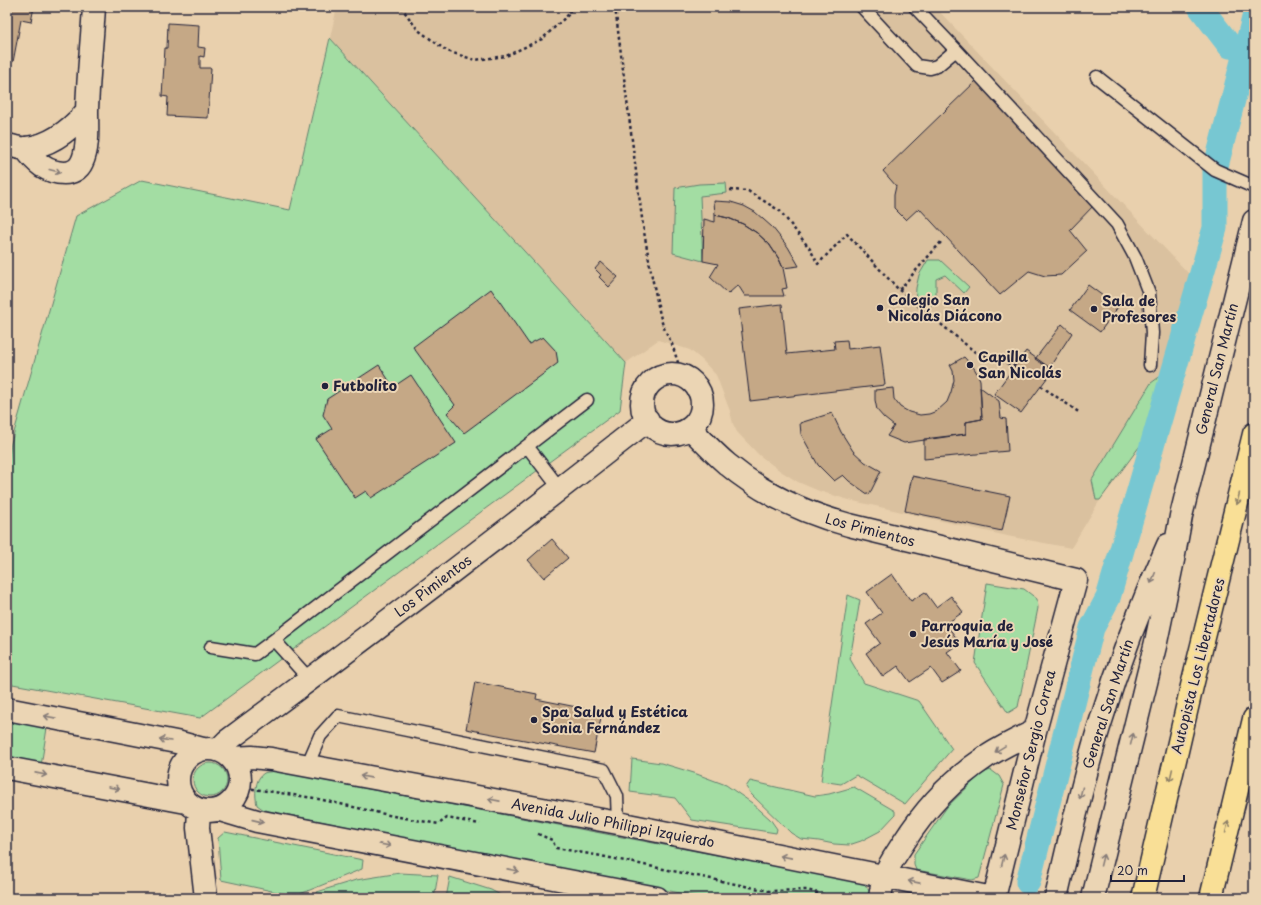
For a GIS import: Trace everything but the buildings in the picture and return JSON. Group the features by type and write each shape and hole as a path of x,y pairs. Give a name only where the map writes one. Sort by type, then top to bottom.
{"highway":[{"name":"Autopista Los Libertadores","path":"1143,898 1194,678 1254,434"},
{"path":"1211,898 1254,719"}],"street":[{"path":"16,147 43,167 58,173 65,174 72,172 82,163 86,140 94,7"},
{"path":"16,147 42,144 58,137 79,121 87,110"},
{"name":"General San Martín","path":"1093,898 1156,642 1173,560 1180,516 1254,221"},
{"path":"672,374 682,376 697,386 701,395 701,413 699,418 690,428 672,434 662,432 654,427 648,420 643,411 642,400 646,390 652,382 661,376 672,374"},
{"name":"Los Pimientos","path":"217,753 227,741 310,680 648,420"},
{"name":"Los Pimientos","path":"690,428 726,463 752,483 775,497 823,518 1076,580"},
{"name":"General San Martín","path":"1056,898 1084,778 1113,682 1153,578 1180,516"},
{"name":"Monseñor Sergio Correa","path":"994,898 1035,731 1076,580"},
{"name":"Avenida Julio Philippi Izquierdo","path":"7,709 181,743 217,753 271,759 618,823 994,898"},
{"path":"880,898 884,876 896,854 925,812 963,774 1010,743 1035,731"},
{"path":"196,752 217,753 236,764 239,771 240,787 233,801 202,807 178,789 178,774 180,767 189,756 196,752"},
{"path":"7,768 202,807 257,821 657,898"},
{"path":"202,807 198,828 206,898"}],"lane":[{"path":"862,7 917,66 930,68 937,66 956,50"},
{"path":"915,7 1117,224 1135,257 1149,294 1152,334 1150,365"},
{"path":"1097,77 1215,170 1254,188"},
{"path":"211,647 255,654 587,400"},
{"path":"527,446 560,489"},
{"path":"274,640 310,680"},
{"path":"307,766 320,736 338,716 604,770 617,796 618,823"}],"path":[{"path":"401,7 418,30 447,51 475,60 506,56 542,39 569,14 571,7"},
{"path":"615,7 643,226 652,277 663,326 672,344 682,376"},
{"path":"730,190 748,191 780,211 810,249 818,264 847,234 899,290 975,352 1015,366"},
{"path":"899,290 941,242"},
{"path":"1041,386 1080,413"},
{"path":"240,787 314,798 393,816 438,824 447,818 484,824"},
{"path":"536,833 552,840 556,848 769,891 807,890 836,898"}],"shaded area":[{"name":"Colegio San Nicolás Diácono","path":"337,7 935,7 1191,276 1169,370 1142,443 1100,500 1071,548 1012,537 849,500 819,491 798,482 759,455 737,432 716,375 690,350 658,340 626,363 330,38"}],"green space":[{"name":"Futbolito","path":"330,38 626,363 620,410 200,718 7,683 7,471 11,443 76,216 142,180 290,210"},
{"path":"726,183 727,193 700,196 703,261 673,253 675,188 699,184"},
{"path":"928,260 940,260 969,287 964,293 945,275 936,279 936,305 915,305 916,288 919,275"},
{"path":"1169,370 1142,443 1100,500 1096,500 1092,480 1151,383"},
{"path":"987,583 1024,589 1037,599 1038,608 1018,707 1008,713 975,663"},
{"path":"848,595 860,600 850,659 864,683 919,701 952,749 905,804 856,775 841,784 821,781"},
{"path":"7,720 47,728 41,766 7,759"},
{"path":"632,759 661,763 726,785 752,803 770,819 777,829 776,833 692,820 675,798 630,792"},
{"path":"210,763 222,768 227,780 222,792 210,797 198,792 193,780 198,768"},
{"path":"991,770 999,776 1004,785 979,878 972,880 916,870 914,865 914,854 947,807 982,773"},
{"path":"274,771 864,883 871,894 871,898 705,898 264,810 257,805 256,793 258,779 264,773"},
{"path":"750,781 815,796 854,787 895,811 895,815 880,831 861,841 849,845 801,839 791,833 751,794 746,787"},
{"path":"225,832 363,860 362,869 295,896 221,880 218,838"},
{"path":"400,873 438,875 434,898 319,898 317,892 356,880"},
{"path":"450,877 491,890 506,898 446,898"}],"waterway":[{"path":"1200,7 1230,46"},
{"path":"1028,882 1092,628 1108,598 1215,228 1215,170 1254,18"}],"place":[{"name":"Colegio San Nicolás Diácono","path":"880,308"},
{"name":"Sala de Profesores","path":"1094,309"},
{"name":"Capilla San Nicolás","path":"970,365"},
{"name":"Futbolito","path":"325,386"},
{"name":"Parroquia de Jesús María y José","path":"913,634"},
{"name":"Spa Salud y Estética Sonia Fernández","path":"534,720"}]}
